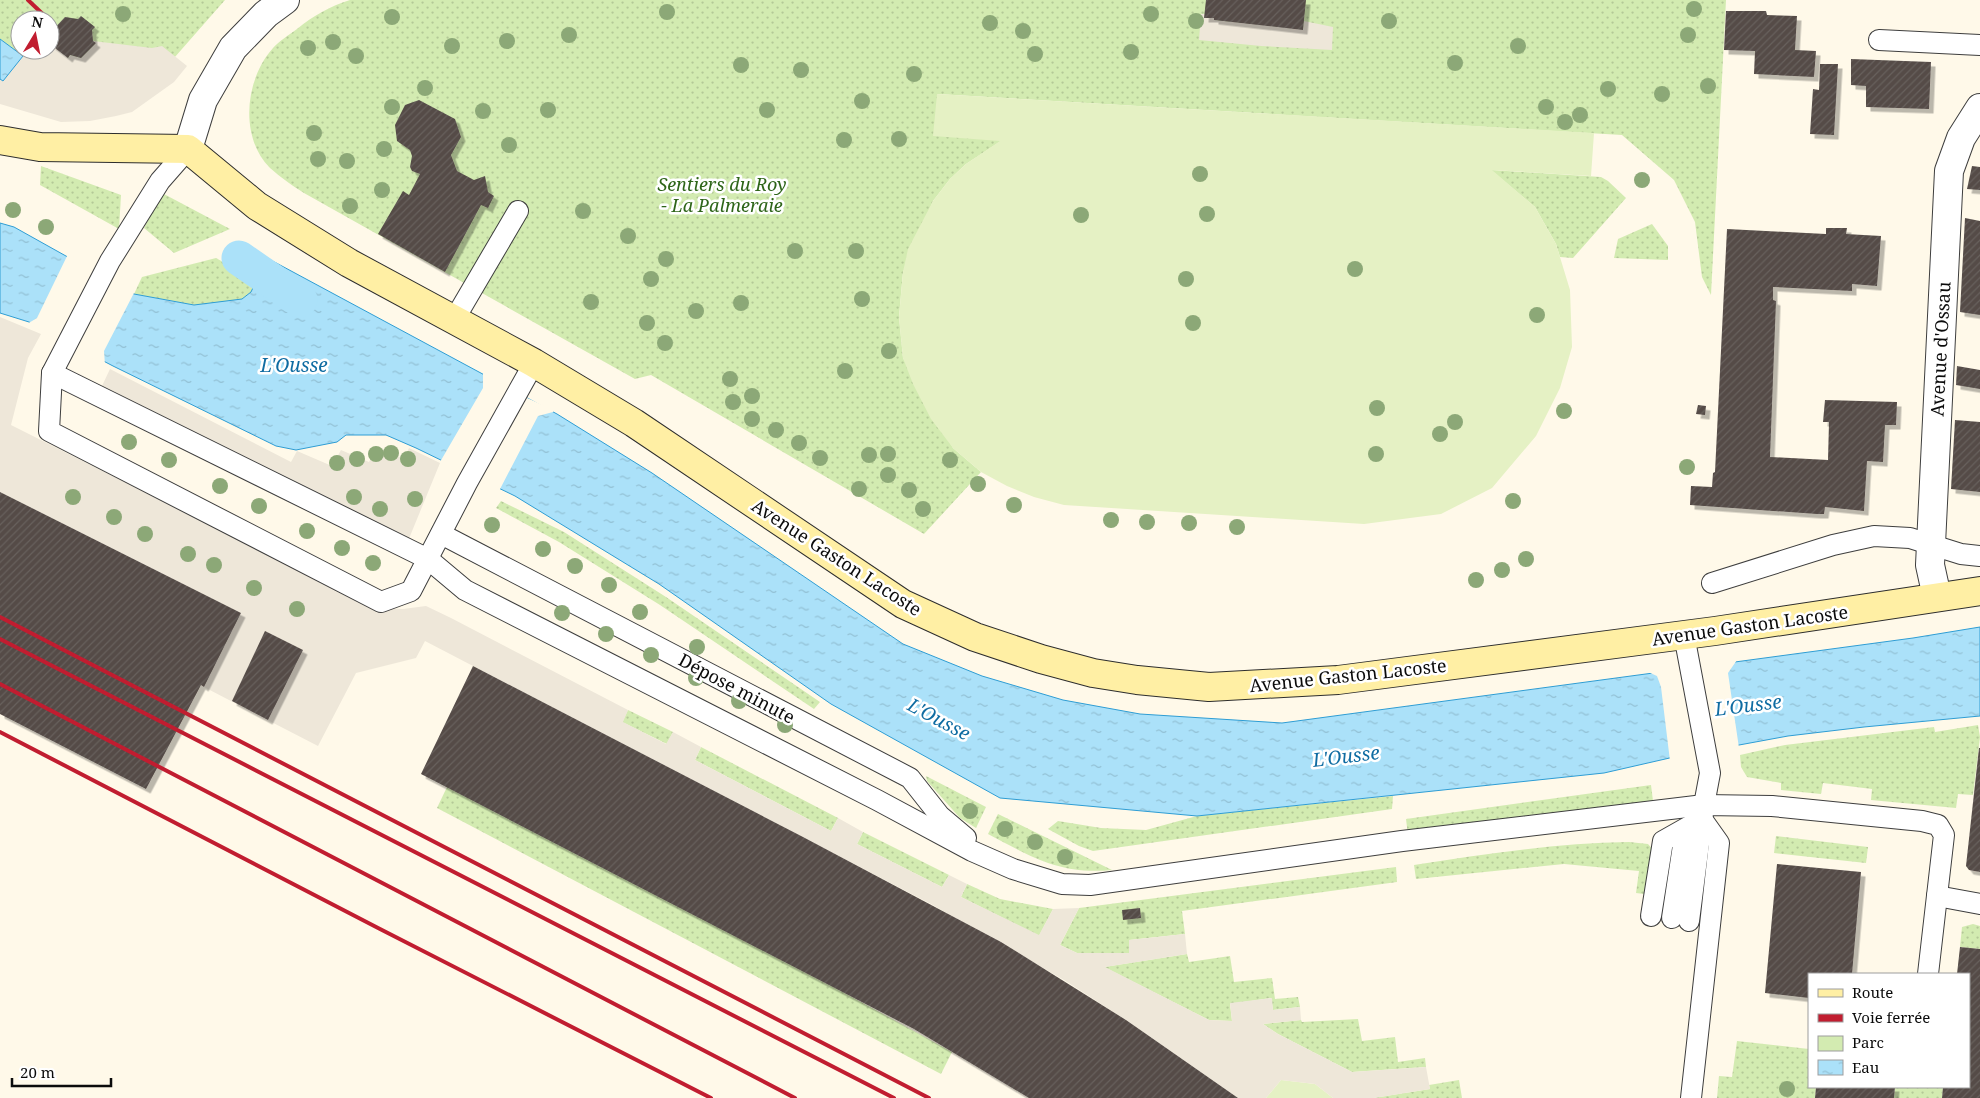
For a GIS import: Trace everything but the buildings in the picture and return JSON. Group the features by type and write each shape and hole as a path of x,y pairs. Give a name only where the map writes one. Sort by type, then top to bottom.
{"main road":[{"path":"0,140 40,147 188,149"},
{"name":"Avenue Gaston Lacoste","path":"188,149 257,206 349,263 534,363 634,423 903,604 975,637 1041,660 1093,673 1209,687 1338,680 1686,644 1937,597 1980,591"}],"street":[{"path":"188,149 203,100 233,48 266,14 285,0"},
{"name":"Avenue d'Ossau","path":"1937,597 1930,565 1930,545 1949,171 1961,138 1980,108"}],"lane":[{"path":"1879,40 1980,46"},
{"path":"188,149 160,181 110,261 52,373 49,431 381,602 411,591 467,483 534,363"},
{"path":"454,320 518,211"},
{"path":"52,373 428,559 465,590 877,800 972,851 1013,869 1062,884 1090,885 1402,841 1772,806 1922,821 1938,825 1944,835 1928,973"},
{"name":"Dépose minute","path":"441,534 910,778 940,816 974,845 1013,869"},
{"path":"1712,583 1833,545 1874,536 1910,538 1961,554 1980,556"},
{"path":"1680,920 1710,774 1686,644"},
{"path":"1652,916 1663,841 1703,812"},
{"path":"1691,1098 1719,843 1703,812"},
{"path":"1937,896 1980,904"}],"green space":[{"path":"0,0 225,0 160,74 68,58 60,51 60,10 10,10 10,46 0,39"},
{"name":"Sentiers du Roy - La Palmeraie","path":"350,0 1726,0 1711,295 1702,277 1695,222 1674,180 1622,135 937,94 1001,141 966,164 950,179 933,201 903,272 899,317 903,358 953,448 981,472 924,534 651,375 635,379 304,193 270,168 260,155 253,141 250,125 249,108 256,75 273,48 281,40 322,12"},
{"path":"937,94 1594,133 1591,176 1492,170 1535,207 1556,244 1570,290 1572,347 1560,388 1536,436 1492,488 1441,514 1364,524 1064,505 1034,497 1007,486 981,472 953,448 931,419 913,384 903,358 899,317 903,272 908,249 933,201 950,179 966,164 1000,141 933,136"},
{"path":"41,166 121,195 119,229 40,185"},
{"path":"1491,170 1601,177 1626,198 1573,258 1560,257 1556,244 1535,207"},
{"path":"162,193 230,229 174,253 144,228"},
{"path":"1652,224 1668,246 1668,260 1614,258 1618,239"},
{"path":"216,258 256,281 251,292 242,299 208,305 194,305 134,294 142,277"},
{"path":"501,501 564,532 666,597 820,702 814,709 660,605 559,542 496,508"},
{"path":"628,710 673,732 667,744 622,722"},
{"path":"1978,725 1980,737 1973,795 1958,794 1956,808 1871,800 1872,789 1823,783 1821,794 1781,790 1781,783 1747,777 1741,767 1740,755 1785,745 1934,727 1935,732"},
{"path":"701,747 838,818 831,831 695,760"},
{"path":"926,776 986,807 976,828 960,818 927,781"},
{"path":"1651,785 1653,801 1408,835 1406,819"},
{"path":"447,787 843,992 952,1052 941,1074 437,808"},
{"path":"1393,796 1392,809 1093,851 1079,846 1048,829 1058,821 1101,828 1146,830 1197,816"},
{"path":"998,814 1112,870 1077,870 1033,857 988,834"},
{"path":"863,832 949,875 942,887 857,844"},
{"path":"1776,836 1868,847 1866,863 1774,853"},
{"path":"1629,842 1648,844 1656,853 1650,888 1644,894 1636,893 1639,871 1564,864 1416,879 1414,865 1548,847"},
{"path":"1396,867 1397,882 1182,911 1185,934 1129,940 1130,953 1077,953 1060,945 1079,908"},
{"path":"967,884 1000,899 1053,909 1039,936 961,897"},
{"path":"1973,924 1980,926 1980,949 1960,947 1962,927"},
{"path":"1187,954 1189,962 1230,956 1234,982 1272,978 1275,999 1298,997 1300,1007 1273,1010 1271,998 1230,1004 1232,1021 1209,1020 1104,967"},
{"path":"1358,1019 1362,1041 1395,1037 1398,1062 1425,1058 1426,1067 1352,1072 1278,1034 1263,1024 1301,1020 1302,1022"},
{"path":"1737,1041 1808,1049 1808,1088 1816,1088 1815,1098 1717,1098 1719,1076 1732,1077"},
{"path":"1281,1080 1315,1084 1333,1098 1266,1098"},
{"path":"1459,1080 1462,1098 1373,1098 1430,1089 1429,1085"},
{"path":"1895,1088 1943,1088 1942,1098 1894,1098"}],"shaded area":[{"path":"1201,14 1205,14 1205,18 1214,18 1214,20 1303,29 1304,21 1333,27 1332,50 1199,40"},
{"path":"93,41 152,48 162,46 187,66 174,82 132,112 116,116 90,121 61,122 0,104 0,79 3,81 20,60 60,60 60,51 68,58 70,55 81,58 95,44"},
{"path":"0,317 41,334 28,358 11,425 375,608 403,609 426,606 451,618 628,710 623,722 666,744 673,732 701,747 695,760 831,831 838,818 863,832 857,844 942,887 949,875 967,884 961,897 1039,935 1053,909 1079,908 1060,945 1077,953 1129,953 1129,940 1185,934 1187,954 1105,967 1209,1020 1232,1021 1230,1003 1272,998 1273,1010 1300,1007 1301,1020 1263,1024 1278,1034 1352,1072 1426,1067 1430,1089 1374,1098 1333,1098 1315,1084 1281,1080 1266,1098 1238,1098 1126,1020 1064,980 931,904 425,641 416,658 356,673 318,746 204,687 241,613 0,492"},
{"path":"110,369 291,462 297,451 332,466 341,450 369,462 377,447 404,459 409,448 440,463 408,541 101,388"}],"water":[{"path":"0,39 10,46 10,60 20,60 3,81 0,79"},
{"name":"L'Ousse","path":"0,223 14,227 134,294 194,305 242,299 251,292 267,258 557,414 652,473 903,644 982,676 1063,700 1140,714 1282,723 1913,638 1980,627 1980,716 1788,736 1674,757 1604,773 1197,816 1000,798 831,704 659,584 515,496 386,435 346,435 337,442 296,450 276,446 113,366 29,322 0,313"}],"pier":[{"path":"68,254 135,291 104,351 105,365 27,324 37,318"},
{"path":"483,372 505,384 516,393 554,410 553,412 538,416 499,491 440,462 483,388"},
{"path":"1737,660 1728,673 1739,748 1670,761 1661,687 1657,676 1648,672"}],"waterway":[{"path":"239,258 300,300"}],"railway":[{"path":"28,0 38,10"},
{"path":"0,617 929,1098"},
{"path":"0,639 894,1098"},
{"path":"0,684 795,1098"},
{"path":"0,732 711,1098"}]}
